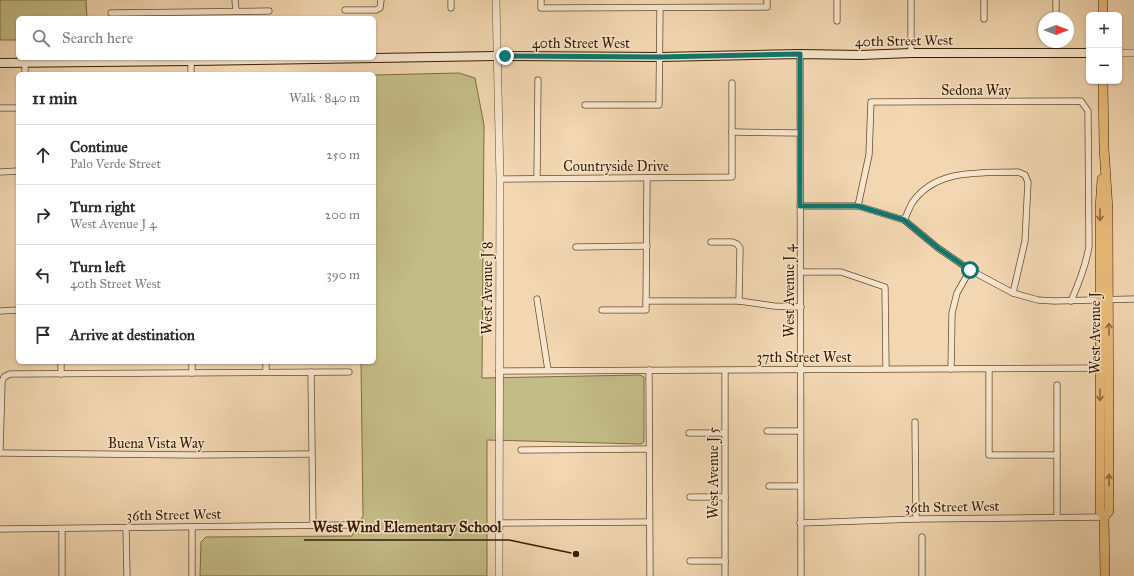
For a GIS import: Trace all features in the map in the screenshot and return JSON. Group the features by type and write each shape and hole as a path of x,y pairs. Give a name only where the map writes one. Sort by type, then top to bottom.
{"main road":[{"path":"1103,0 1103,12"},
{"name":"40th Street West","path":"376,58 496,56 660,57 800,54 860,55 910,53 1086,53"},
{"name":"40th Street West","path":"0,63 191,60"},
{"name":"West Avenue J","path":"1103,84 1104,148 1108,210 1104,300 1104,368 1100,511 1104,517 1105,576"}],"street":[{"path":"235,0 236,11"},
{"path":"345,10 376,10 380,8 381,0"},
{"path":"451,0 451,8"},
{"name":"West Avenue J 8","path":"496,0 496,56 500,179 499,576"},
{"path":"541,0 541,8 767,7 767,0"},
{"path":"611,0 611,8"},
{"path":"837,0 837,21"},
{"path":"910,53 911,0"},
{"path":"984,0 984,19"},
{"path":"1056,0 1056,12"},
{"path":"585,106 659,105 660,8"},
{"path":"111,13 191,15 236,11 269,11"},
{"path":"1122,53 1134,53"},
{"name":"West Avenue J 4","path":"800,54 800,206 802,272 800,369 801,576"},
{"path":"191,60 191,72"},
{"path":"25,62 25,72"},
{"path":"537,178 538,80"},
{"path":"732,83 732,132 800,133"},
{"name":"Sedona Way","path":"858,206 869,155 871,102 1081,102"},
{"name":"West Avenue J","path":"1071,301 1082,276 1089,246 1088,111 1081,102"},
{"path":"0,108 16,108"},
{"name":"Countryside Drive","path":"500,179 732,176 732,132"},
{"path":"0,172 16,171"},
{"path":"904,220 912,203 929,186 942,179 962,174 1018,172 1025,175 1028,182 1025,241 1013,294"},
{"path":"602,310 646,310 647,178"},
{"path":"800,206 858,206 904,220 938,248 970,270 1013,294 1038,300 1071,301 1134,299"},
{"path":"711,242 732,242 737,244 740,248 739,301"},
{"path":"576,247 647,246"},
{"path":"951,369 952,313 957,293 970,270"},
{"path":"802,272 841,272 885,287 886,369"},
{"path":"537,299 548,370"},
{"path":"646,301 739,301 774,306 801,307"},
{"path":"0,311 16,310"},
{"path":"61,364 61,374"},
{"path":"192,364 192,373"},
{"path":"266,364 266,372"},
{"name":"37th Street West","path":"500,371 1104,368"},
{"path":"989,369 989,455 1057,455"},
{"path":"649,370 650,576"},
{"name":"West Avenue J 5","path":"725,370 725,576"},
{"path":"311,372 313,525"},
{"path":"0,448 2,382 4,377 10,374 349,372"},
{"path":"1057,385 1057,517"},
{"path":"915,422 916,519"},
{"path":"767,431 800,431"},
{"path":"689,433 724,433"},
{"path":"521,450 649,449"},
{"name":"Buena Vista Way","path":"0,453 194,455 311,454"},
{"path":"769,486 800,486"},
{"path":"690,497 725,497"},
{"name":"36th Street West","path":"800,523 916,519 1104,517"},
{"path":"499,523 649,522"},
{"name":"36th Street West","path":"0,529 192,528 348,525"},
{"path":"126,528 127,576"},
{"path":"192,528 192,576"},
{"path":"62,529 62,576"},
{"path":"922,537 922,576"},
{"path":"690,561 725,560"}],"shaded area":[{"path":"0,0 86,0 87,16 16,16 16,40 0,40"},
{"path":"459,73 475,78 484,125 482,378 640,375 644,377 644,442 641,444 487,440 487,576 200,576 201,542 206,537 352,536 363,516 361,364 376,364 376,75"}],"place":[{"name":"West Wind Elementary School","path":"576,554"}],"route":[{"path":"505,56 660,57 800,54 800,206 858,206 904,220 938,248 970,270"}]}
